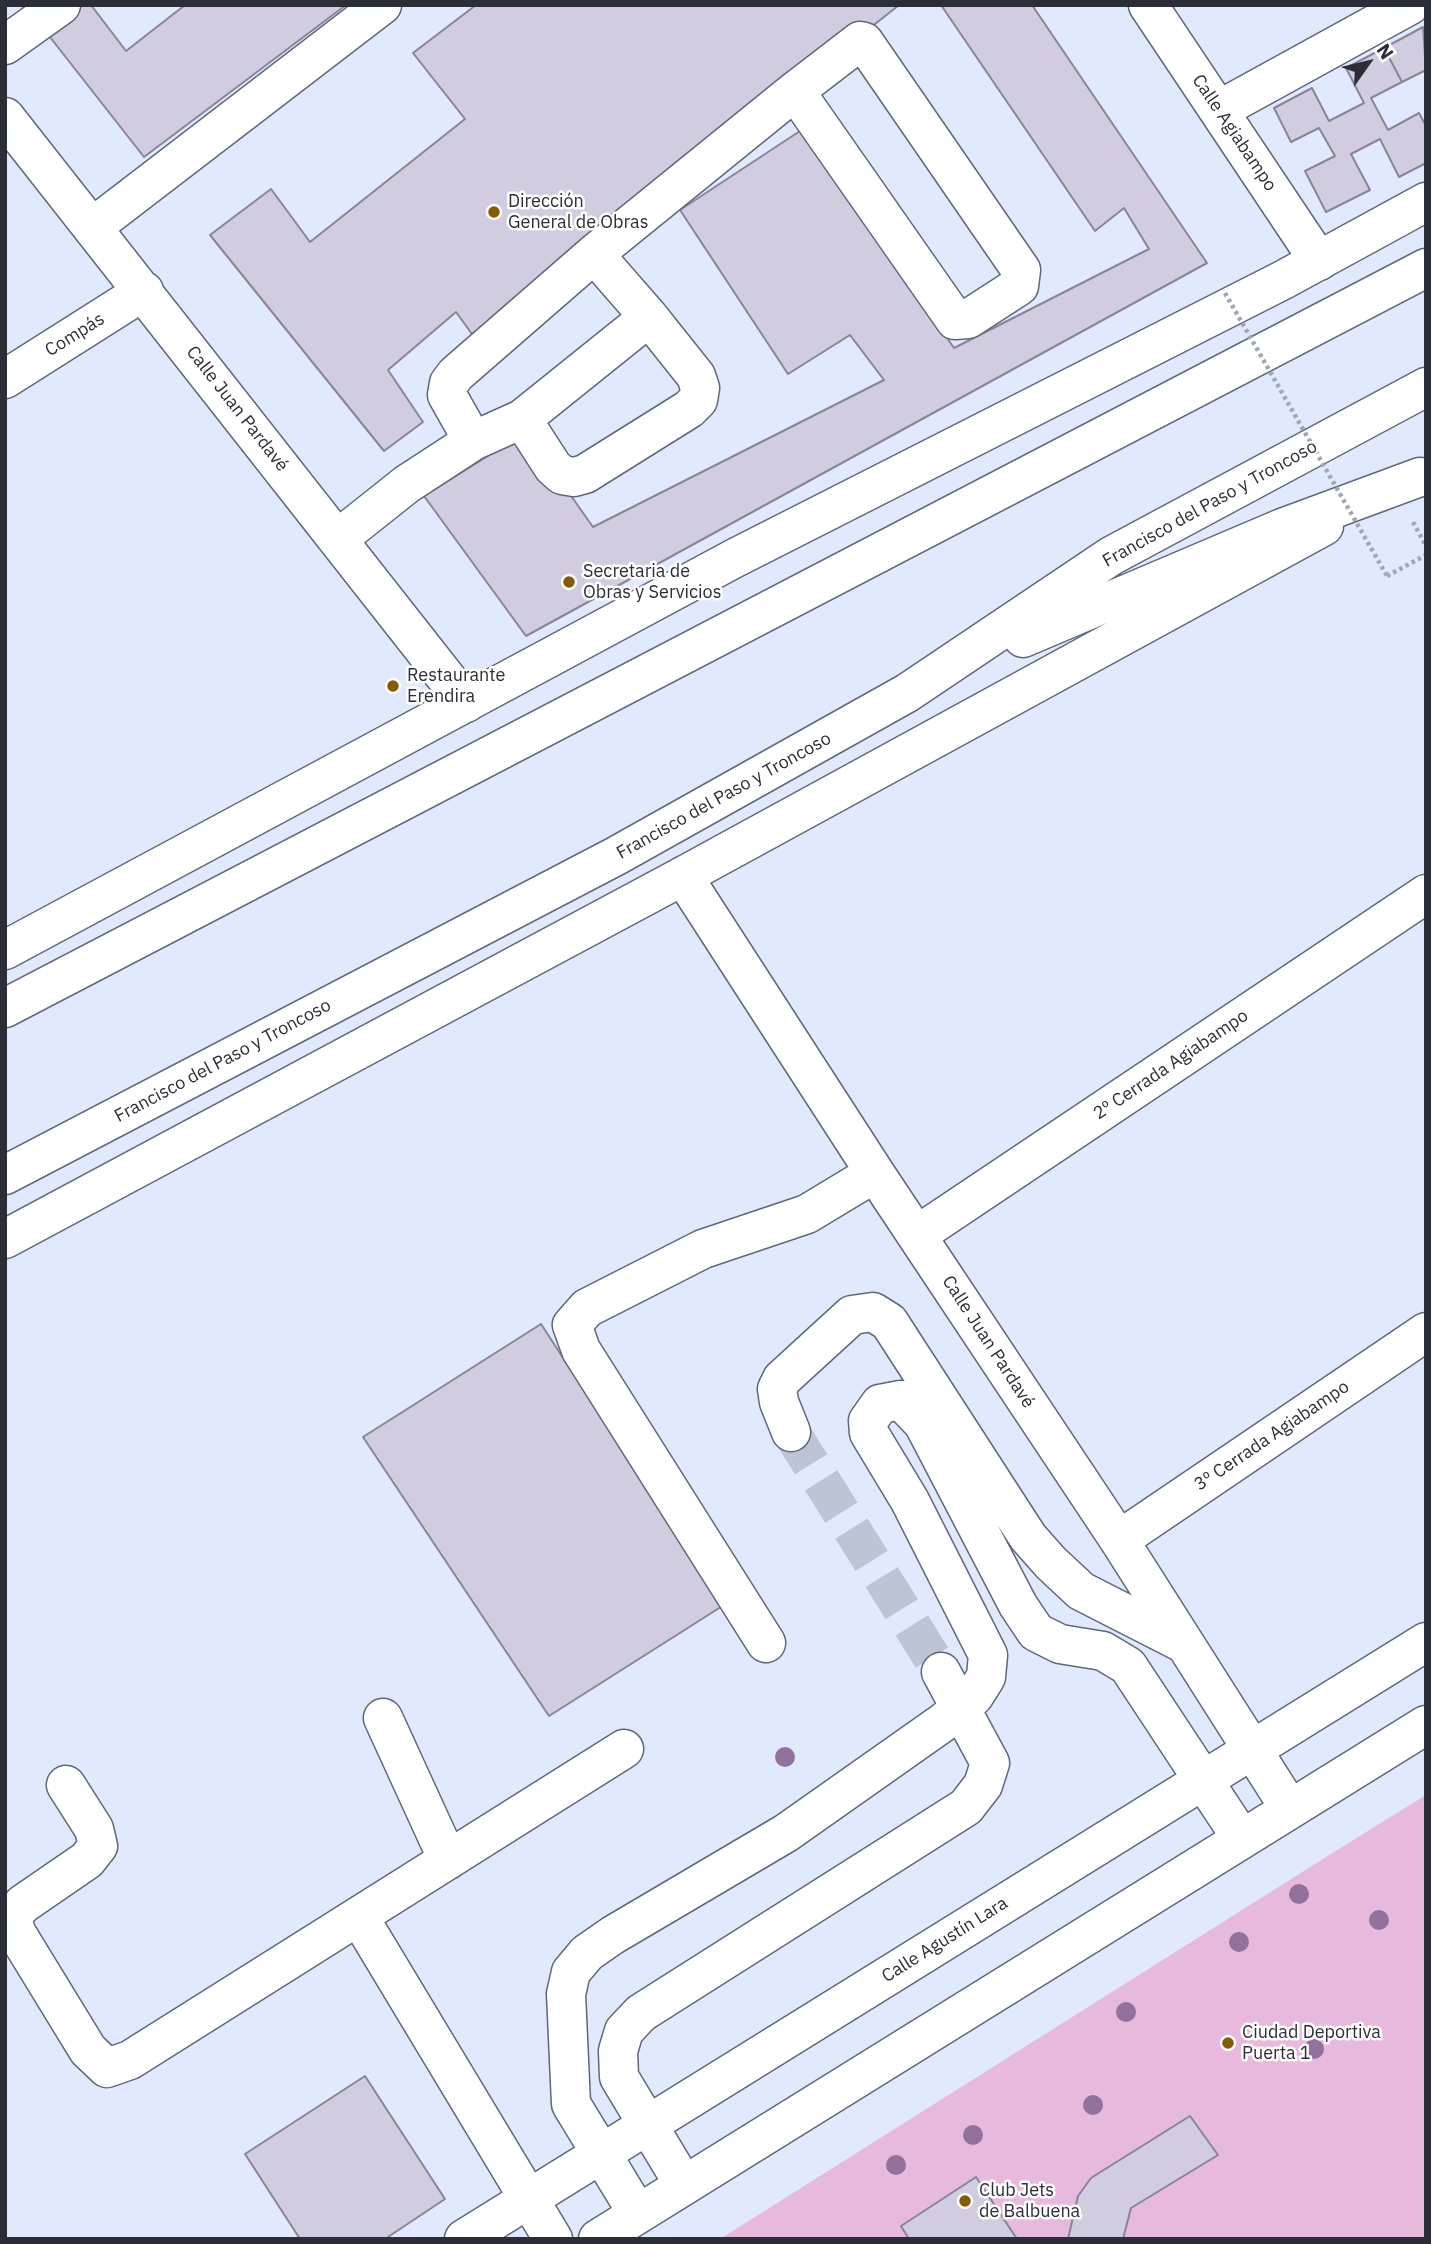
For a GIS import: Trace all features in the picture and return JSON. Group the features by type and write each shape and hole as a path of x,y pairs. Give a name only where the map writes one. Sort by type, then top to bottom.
{"main road":[{"path":"5,45 61,5"},
{"path":"94,226 382,5"},
{"name":"Calle Agiabampo","path":"1148,5 1319,261"},
{"path":"1219,110 1410,5"},
{"path":"473,441 447,394 449,383 594,254 794,91 855,43 864,41 1021,270 1019,286 968,319 955,320 794,91"},
{"name":"Calle Juan Pardavé","path":"5,117 94,226 466,703"},
{"path":"5,950 735,558 1319,261 1426,202"},
{"path":"1348,310 1426,250"},
{"path":"522,419 553,467 562,475 574,477 585,474 689,409 698,400 700,388 696,376 594,254"},
{"path":"5,1008 540,727 1426,268"},
{"name":"Compás","path":"5,379 144,291"},
{"path":"339,538 407,484 473,441 522,419 649,317"},
{"name":"Francisco del Paso y Troncoso","path":"5,1175 616,856 907,693 1111,556 1426,387"},
{"path":"907,693 1068,617 1282,528 1423,475"},
{"path":"5,1239 684,876 1289,545 1423,475"},
{"name":"Calle Juan Pardavé","path":"684,876 875,1173 1119,1540 1290,1810"},
{"name":"2º Cerrada Agiabampo","path":"917,1235 1426,894"},
{"path":"766,1643 581,1350 572,1325 587,1308 691,1255 807,1213 875,1173"},
{"path":"790,1432 779,1402 778,1389 782,1379 852,1315 873,1312 889,1322 1028,1537 1051,1563 1082,1591 1182,1643"},
{"name":"3º Cerrada Agiabampo","path":"1119,1540 1426,1332"},
{"path":"638,2214 571,2104 566,1994 571,1972 596,1947 786,1833 961,1707 974,1696 986,1677 988,1655 910,1501 869,1433 867,1421 880,1404 901,1400 923,1423 1018,1605 1037,1632 1060,1644 1103,1651 1128,1666 1242,1839"},
{"name":"Calle Agustín Lara","path":"464,2239 1426,1642"},
{"path":"684,2185 618,2077 618,2051 624,2031 642,2012 966,1807 982,1786 990,1763 941,1672"},
{"path":"383,1718 448,1860"},
{"path":"598,2239 1426,1725"},
{"path":"66,1785 94,1829 98,1846 87,1860 23,1903 11,1917 17,1934 88,2050 107,2068 130,2060 624,1749"},
{"path":"359,1916 553,2239"}],"path":[{"path":"1224,293 1387,576 1426,555"}],"shaded area":[{"name":"Ciudad Deportiva Puerta 1","path":"1426,1795 1426,2239 720,2239 1342,1847"}],"building":[{"path":"81,5 91,5 126,51 185,5 346,5 144,157 46,32"},
{"name":"Dirección General de Obras","path":"476,5 899,5 477,341 456,312 388,370 423,422 384,451 210,235 271,189 310,242 465,119 413,53"},
{"name":"Dirección General de Obras","path":"941,5 1032,5 1207,263 526,636 424,496 526,432 593,527 884,380 850,335 788,374 680,210 803,129 954,348 1149,249 1124,208 1095,231"},
{"path":"1423,27 1426,70 1402,82 1384,48"},
{"path":"1384,48 1402,82 1371,98 1388,130 1419,113 1426,126 1426,163 1399,177 1380,139 1351,154 1370,190 1326,212 1305,171 1335,156 1319,128 1291,142 1274,108 1312,88 1329,121 1364,103 1346,68"},
{"path":"541,1324 724,1605 549,1716 363,1437"},
{"path":"365,2076 445,2199 385,2239 300,2239 245,2154"},
{"path":"1190,2116 1218,2155 1131,2208 1123,2239 1068,2239 1078,2196 1091,2178"},
{"name":"Club Jets de Balbuena","path":"976,2177 1017,2239 909,2239 901,2226"}],"tunnel":[{"path":"791,1432 941,1672"}],"place":[{"name":"Dirección General de Obras","path":"494,212"},
{"name":"Secretaria de Obras y Servicios","path":"569,582"},
{"name":"Restaurante Erendira","path":"393,686"},
{"name":"Ciudad Deportiva Puerta 1","path":"1228,2043"},
{"name":"Club Jets de Balbuena","path":"965,2201"}]}
